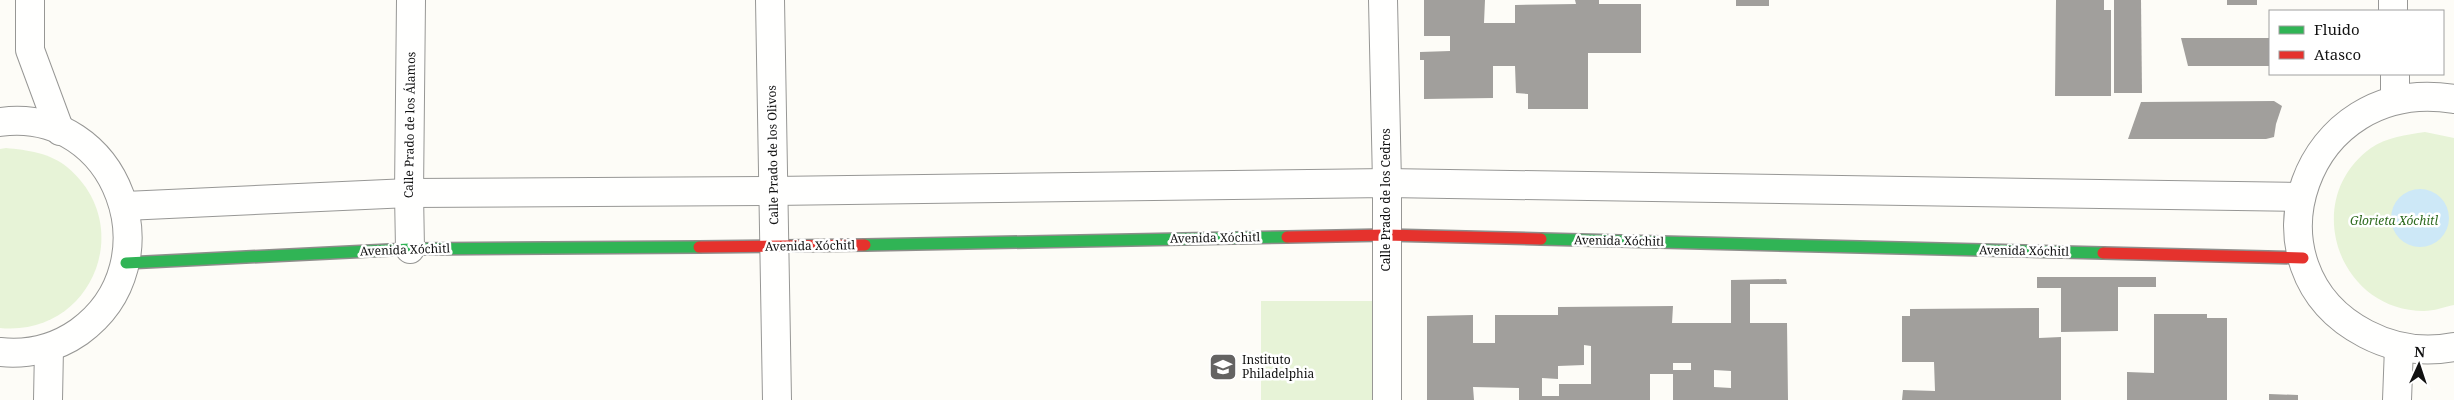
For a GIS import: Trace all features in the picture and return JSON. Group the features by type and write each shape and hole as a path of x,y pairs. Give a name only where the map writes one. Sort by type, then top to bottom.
{"street":[{"path":"30,0 30,50 60,131"},
{"name":"Calle Prado de los Álamos","path":"410,249 411,0"},
{"name":"Calle Prado de los Olivos","path":"770,0 778,400"},
{"name":"Calle Prado de los Cedros","path":"1383,0 1387,183 1387,400"},
{"path":"2454,99 2417,96 2395,86 2338,132 2324,146 2309,170 2301,197 2298,218 2303,258 2311,279 2324,299 2339,316 2377,340 2399,347 2421,350 2454,346"},
{"path":"0,122 12,120 36,123 60,131 78,141 107,169 118,187 125,206 129,244 126,263 118,286 106,306 90,324 48,348 29,352 0,352"},
{"path":"125,206 409,193 773,191 1387,183 2301,197"},
{"name":"Avenida Xóchitl","path":"126,263 410,249 774,247 1386,235 2303,258"},
{"path":"2397,400 2399,347"},
{"path":"48,348 48,400"}],"green space":[{"name":"Glorieta Xóchitl","path":"2425,132 2454,138 2454,305 2424,311 2394,306 2369,293 2351,273 2339,249 2334,222 2337,195 2349,170 2371,148 2390,139"},
{"path":"6,148 46,155 67,167 88,191 99,218 101,246 94,273 80,297 59,315 32,326 0,328 0,149"},
{"path":"1261,301 1380,301 1380,400 1261,400"}],"water":[{"path":"2414,189 2426,189 2441,197 2449,212 2449,224 2441,239 2426,247 2414,247 2399,239 2391,224 2391,212 2399,197"}],"building":[{"path":"1424,0 1485,0 1484,23 1515,23 1515,5 1576,4 1575,0 1599,0 1599,4 1641,4 1641,53 1588,53 1588,109 1528,109 1528,94 1516,93 1515,66 1493,66 1493,98 1424,99 1424,60 1420,60 1420,52 1450,51 1450,36 1424,36"},
{"path":"1736,0 1769,0 1769,6 1736,6"},
{"path":"2056,0 2104,0 2104,10 2111,10 2111,96 2055,96"},
{"path":"2114,0 2141,0 2142,93 2114,93"},
{"path":"2227,0 2257,0 2257,5 2227,5"},
{"path":"2181,38 2269,38 2269,66 2188,66"},
{"path":"2274,101 2282,106 2274,137 2266,139 2128,139 2141,102"},
{"path":"2037,277 2156,277 2156,287 2118,287 2118,331 2061,332 2061,288 2037,288"},
{"path":"1786,279 1787,284 1750,284 1750,323 1787,323 1788,400 1673,400 1673,374 1650,374 1650,400 1519,400 1519,388 1473,387 1474,400 1427,400 1427,316 1473,315 1473,343 1495,343 1495,315 1558,315 1558,307 1673,306 1672,323 1731,323 1731,280","holes":["1584,345 1591,346 1591,384 1559,384 1559,396 1542,396 1542,378 1558,379 1558,366 1584,365","1673,363 1691,363 1691,370 1673,370","1714,370 1731,371 1731,388 1714,387"]},
{"path":"2039,308 2039,338 2061,337 2061,400 1902,400 1903,390 1935,391 1934,362 1902,362 1902,316 1910,316 1910,309"},
{"path":"2154,314 2207,314 2207,318 2227,318 2227,400 2127,400 2127,372 2154,373"},
{"path":"2269,394 2298,395 2298,400 2269,400"}],"traffic: fast":[{"path":"865,245 1287,237"},
{"path":"1541,239 2103,253"},
{"path":"126,263 410,249 699,247"}],"traffic: jam":[{"path":"1287,237 1386,235 1541,239"},
{"path":"699,247 865,245"},
{"path":"2103,253 2303,258"}],"place":[{"name":"Instituto Philadelphia","path":"1223,367"}]}
